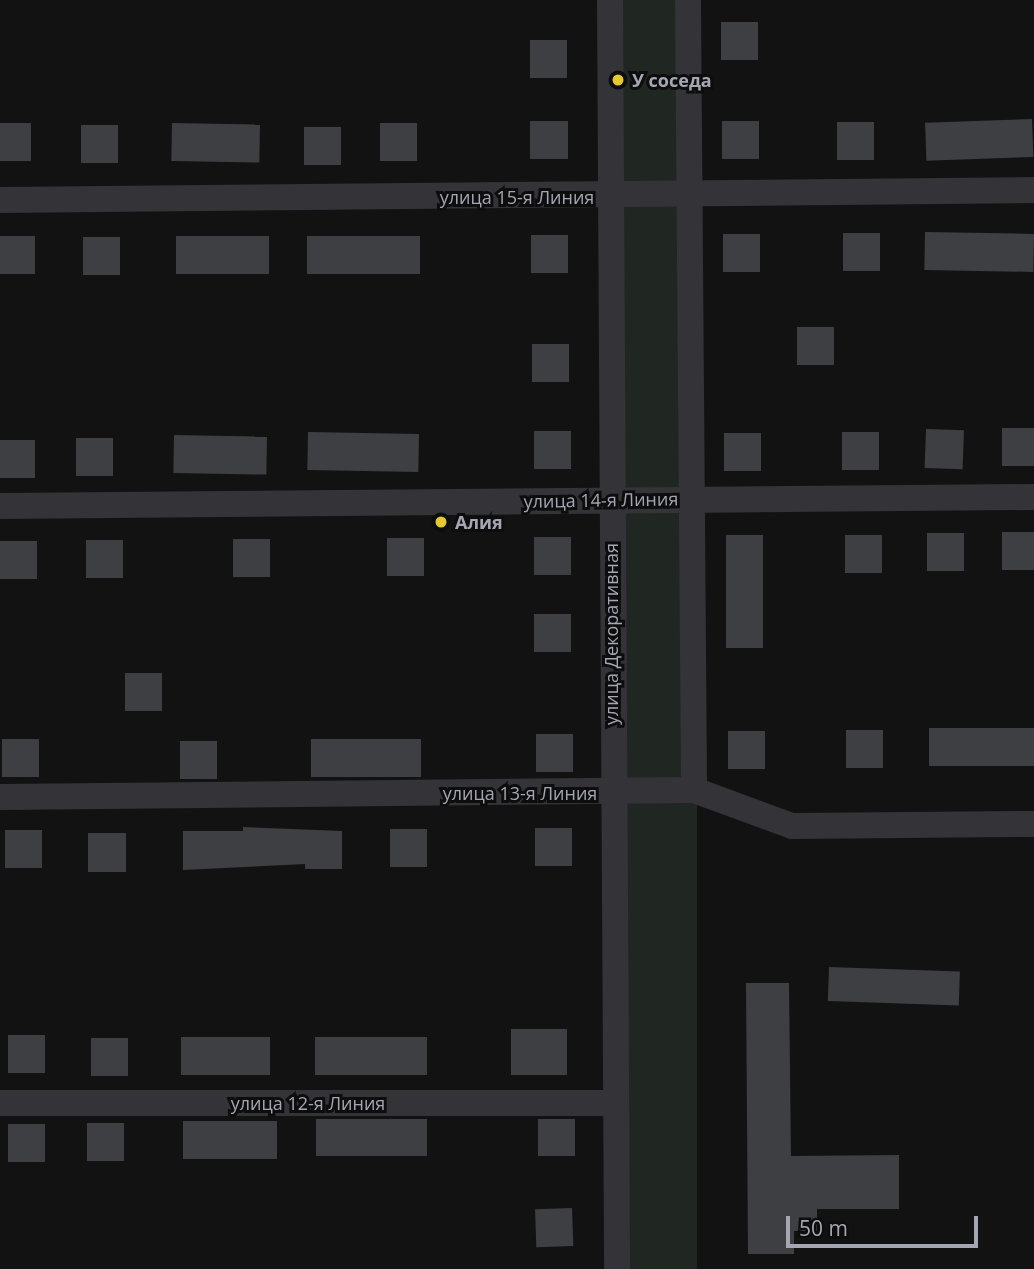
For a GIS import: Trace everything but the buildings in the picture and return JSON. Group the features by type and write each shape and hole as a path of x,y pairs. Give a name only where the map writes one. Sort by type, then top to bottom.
{"street":[{"name":"улица Декоративная","path":"610,0 608,197 617,1269"},
{"path":"688,0 694,790"},
{"name":"улица 15-я Линия","path":"0,200 608,197 1034,190"},
{"name":"улица 14-я Линия","path":"0,506 1034,497"},
{"name":"улица 13-я Линия","path":"0,797 694,790 792,826 1034,824"},
{"name":"улица 12-я Линия","path":"0,1103 615,1103"}],"shaded area":[{"path":"615,0 697,0 697,1269 615,1269"}],"place":[{"name":"У соседа","path":"618,80"},
{"name":"Алия","path":"441,522"}]}
